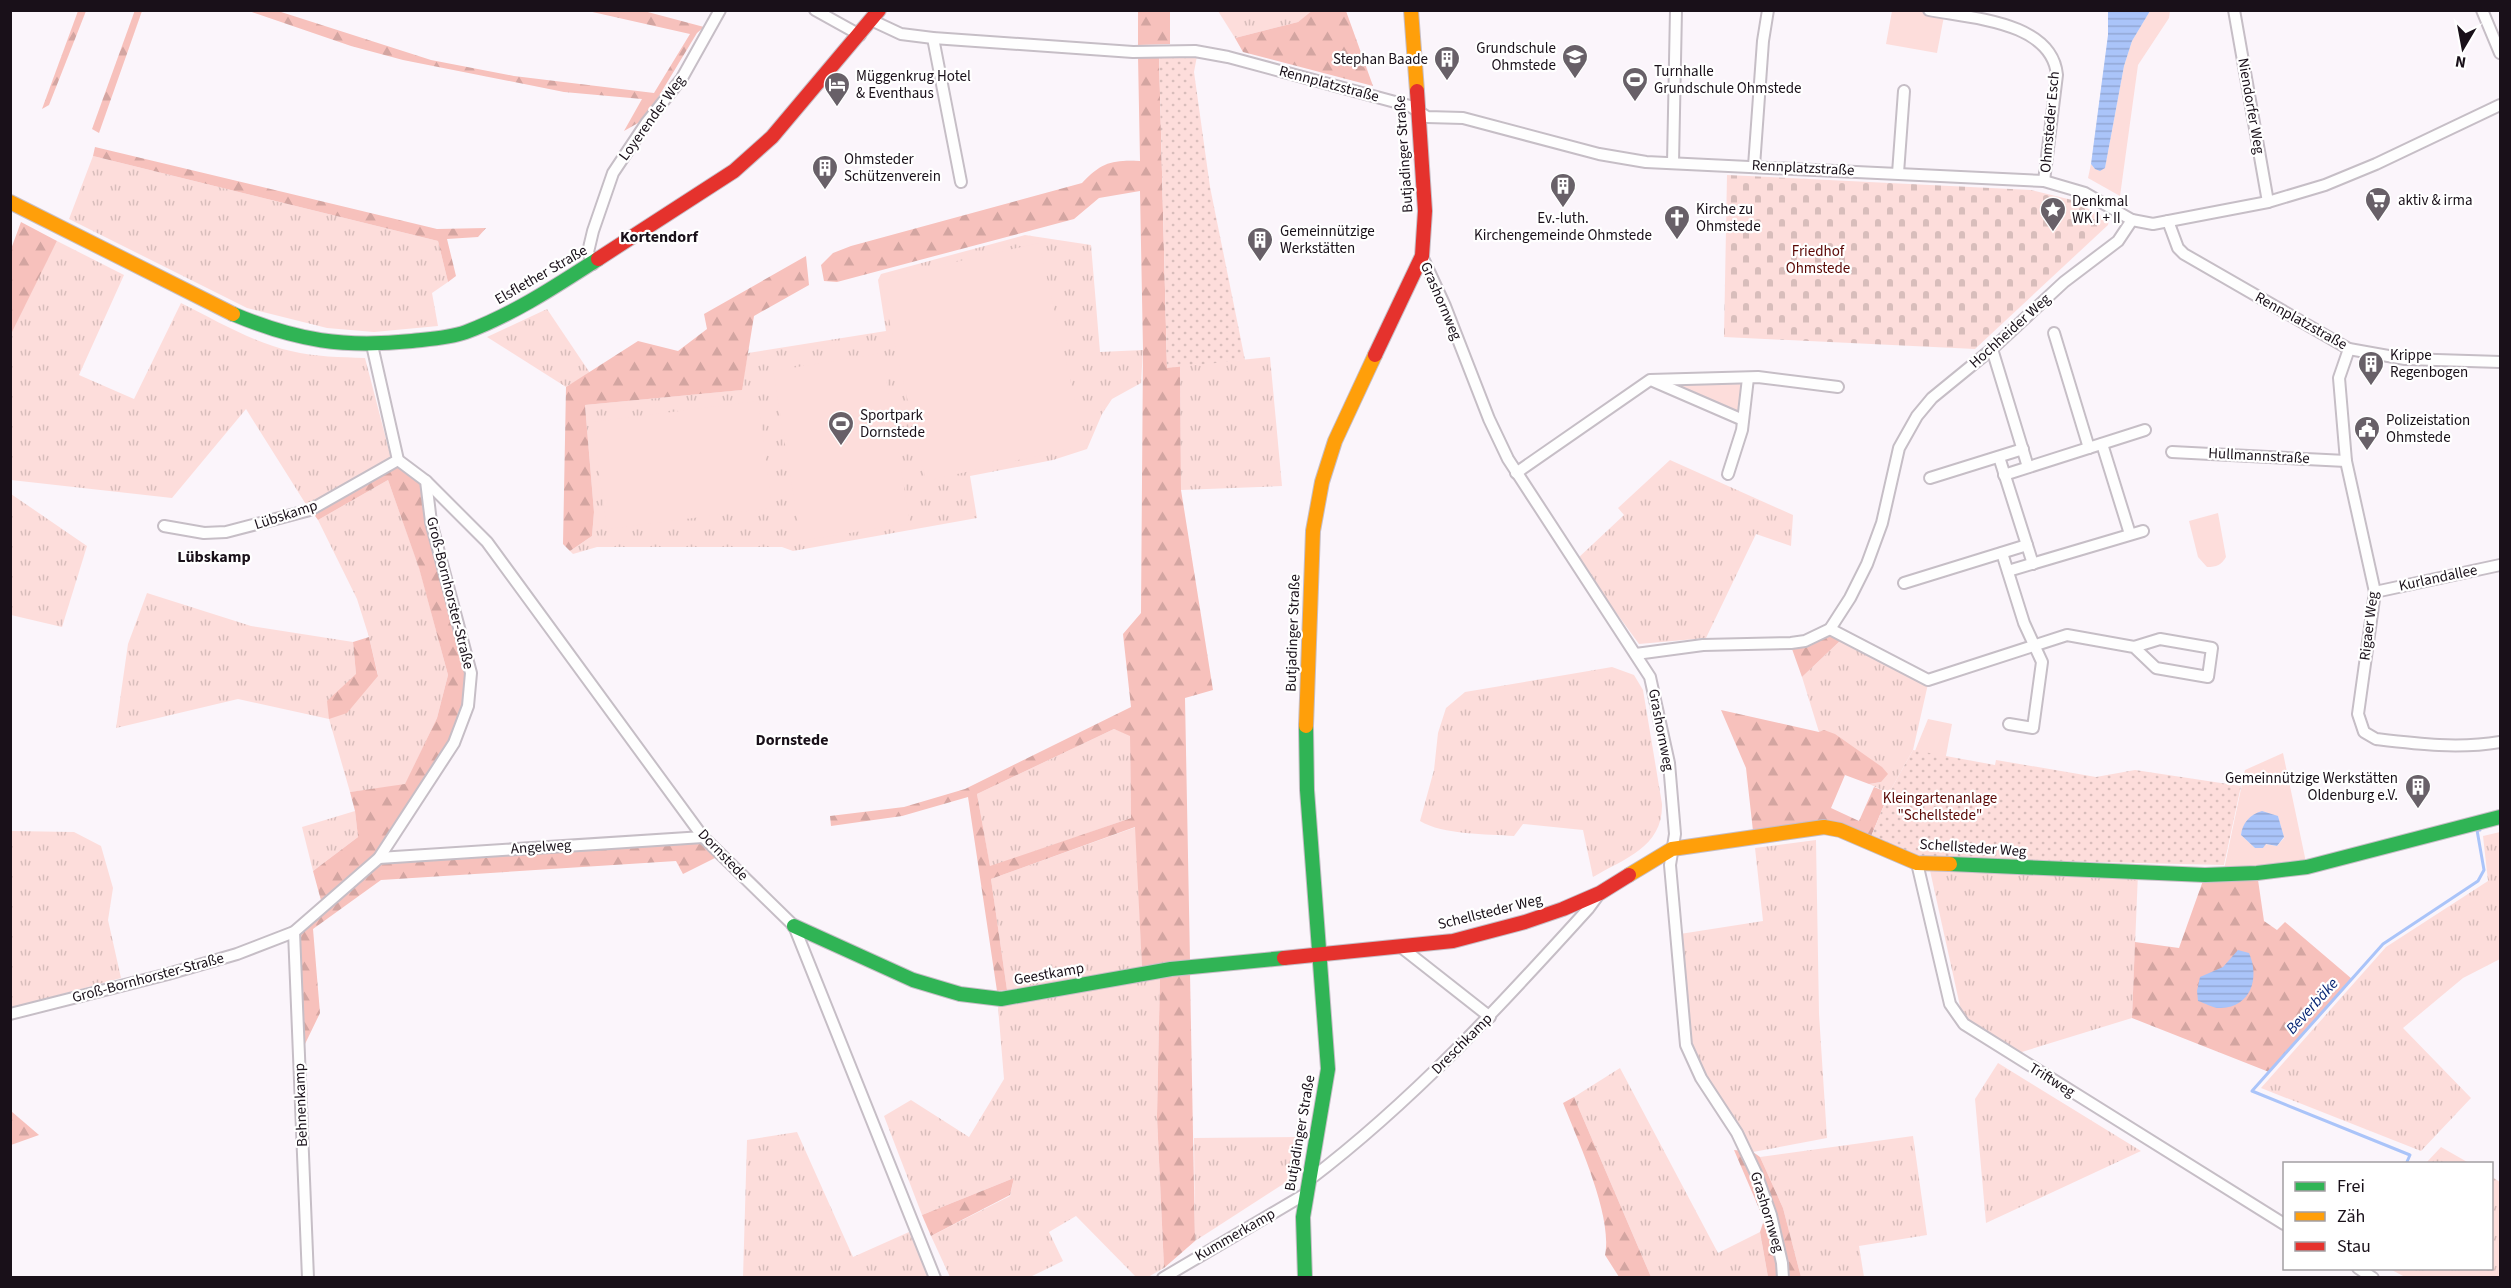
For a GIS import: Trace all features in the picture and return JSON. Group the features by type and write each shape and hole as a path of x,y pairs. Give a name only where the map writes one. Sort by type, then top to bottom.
{"street":[{"name":"Loyerender Weg","path":"593,264 588,252 613,173 647,122 682,78 720,10"},
{"path":"815,10 860,34"},
{"name":"Butjadinger Straße","path":"1305,1278 1303,1217 1328,1069 1307,790 1306,736 1315,522 1322,482 1335,441 1422,256 1425,212 1411,10"},
{"path":"1673,163 1676,10"},
{"path":"1754,166 1763,41 1768,10"},
{"name":"Ohmsteder Esch","path":"1929,10 2013,27 2033,38 2048,52 2056,67 2057,75 2044,181"},
{"name":"Niendorfer Weg","path":"2234,10 2268,202"},
{"path":"2482,10 2500,53"},
{"name":"Elsflether Straße","path":"10,202 247,320 302,337 344,344 372,345 415,341 465,332 528,304 713,186 750,158 791,116 875,15"},
{"name":"Rennplatzstraße","path":"875,15 901,34 933,38 1136,52 1196,51 1228,57 1410,106 1427,117 1476,121 1599,154 1646,162 2044,181 2085,193 2132,220"},
{"path":"933,38 961,182"},
{"path":"1898,173 1904,91"},
{"path":"2132,220 2153,224 2268,202 2325,185 2376,164 2500,105"},
{"name":"Hochheider Weg","path":"1636,654 1703,645 1791,643 1805,641 1830,628 1850,598 1878,536 1894,465 1908,430 1932,398 1992,349 2064,282 2118,241 2132,220"},
{"name":"Rennplatzstraße","path":"2168,221 2174,239 2184,254 2349,349 2405,359 2500,362"},
{"name":"Grashornweg","path":"1422,256 1445,306 1489,419 1516,473 1650,677 1670,763 1675,834 1670,865 1686,1045 1701,1078 1737,1133 1756,1173 1771,1215 1782,1263 1783,1278"},
{"path":"2054,333 2089,448"},
{"path":"372,345 398,460 426,481"},
{"path":"1992,349 2028,467"},
{"name":"Rigaer Weg","path":"2349,349 2340,372 2339,391 2346,461 2375,592 2358,706 2359,720 2364,732 2376,739 2462,747 2500,742"},
{"path":"1516,473 1650,380 1748,378 1838,387"},
{"path":"1728,474 1743,420 1748,378"},
{"path":"1650,380 1743,420"},
{"path":"2004,475 2145,430"},
{"path":"2102,444 2130,534"},
{"path":"1930,478 2023,449"},
{"name":"Hullmannstraße","path":"2172,452 2346,461"},
{"path":"1999,457 2033,564"},
{"name":"Lübskamp","path":"164,525 204,533 226,532 310,510 398,460"},
{"name":"Dornstede","path":"426,481 487,542 703,837 794,926 935,1278"},
{"name":"Groß-Bornhorster-Straße","path":"10,1014 197,966 237,954 294,932 379,858 454,743 468,706 471,673 431,522 426,481"},
{"path":"2008,571 2143,531"},
{"path":"1904,584 2027,545"},
{"path":"2002,553 2024,623 2042,662 2033,728 2009,724"},
{"name":"Kurlandallee","path":"2375,592 2500,565"},
{"path":"1830,628 1928,680 2067,635 2134,647 2160,639 2212,648 2208,676 2156,668 2134,647"},
{"name":"Schellsteder Weg","path":"1321,956 1453,941 1525,922 1600,893 1672,849 1824,827 1840,830 1917,863 2194,875 2257,873 2307,867 2500,818"},
{"name":"Angelweg","path":"379,858 703,837"},
{"name":"Triftweg","path":"1917,863 1950,1004 1964,1024 2283,1223"},
{"name":"Dreschkamp","path":"1308,1186 1375,1128 1490,1017 1600,893"},
{"name":"Geestkamp","path":"794,926 913,980 960,994 1001,999 1171,969 1321,956"},
{"name":"Behnenkamp","path":"294,932 308,1278"},
{"path":"1401,947 1490,1017"},
{"name":"Kummerkamp","path":"1163,1278 1308,1186"},
{"path":"2360,1270 2373,1278"}],"green space":[{"path":"135,10 142,11 99,133 92,129"},
{"path":"1313,10 1346,11 1373,86 1243,52 1235,38 1298,22"},
{"path":"78,11 86,11 49,105 42,109"},
{"path":"249,11 278,11 431,60 514,76 654,93 690,34 588,11 644,11 704,27 697,33 645,119 624,131 642,99 564,92 403,60 351,46"},
{"path":"1138,11 1170,11 1170,44 1138,45"},
{"path":"1218,11 1313,11 1298,22 1235,38"},
{"path":"1892,11 1945,11 1937,53 1886,44"},
{"path":"2150,11 2170,11 2169,18 2138,65 2120,196 2088,178 2091,164 2095,169 2105,168 2124,66 2132,41"},
{"path":"1159,55 1167,367 1180,366 1181,490 1213,690 1185,698 1190,961 1142,968 1135,827 991,879 1007,990 997,991 968,797 902,816 831,826 830,816 904,807 965,789 1131,707 1123,634 1141,613 1143,350 1140,191 1099,198 1074,219 837,282 824,281 821,265 833,253 851,246 1082,183 1108,164 1140,161 1138,56","holes":["1114,729 1130,736 1131,818 990,866 977,794"]},
{"path":"1159,55 1197,56 1194,72 1210,187 1245,360 1167,368"},
{"path":"95,147 437,229 486,228 478,237 447,239 456,276 448,282 438,241 93,156"},
{"path":"93,156 438,241 448,282 432,293 438,326 374,332 327,328 247,308 69,219"},
{"name":"Friedhof Ohmstede","path":"1727,175 2031,190 2072,200 2109,220 2108,225 1975,349 1724,337"},
{"path":"21,222 57,241 11,334 11,249"},
{"path":"1025,235 1091,245 1100,352 1143,350 1141,383 1112,399 1102,414 1087,449 1053,460 970,476 977,518 793,551 782,547 597,547 573,554 570,551 592,536 594,512 585,405 741,390 748,353 886,331 878,280 881,274"},
{"path":"57,241 124,275 79,375 134,399 181,303 235,330 277,347 309,354 365,358 391,458 307,506 246,409 172,498 11,480 10,334"},
{"path":"1039,243 1085,445 926,481 880,279"},
{"path":"806,256 809,285 754,316 742,390 585,405 594,512 592,536 570,551 563,544 566,387 638,341 678,351 707,329 704,314"},
{"path":"547,309 590,373 566,387 487,337"},
{"name":"Sportpark Dornstede","path":"882,353 910,523 801,541 773,371"},
{"path":"1270,357 1282,486 1181,490 1180,366"},
{"path":"1742,382 1739,413 1669,384"},
{"path":"758,401 772,508 607,529 593,422"},
{"path":"1670,460 1793,515 1791,546 1756,534 1706,638 1639,644 1577,559 1624,515 1618,508"},
{"path":"396,465 422,483 426,526 466,673 463,706 448,744 375,857 322,904 313,871 358,837 350,792 405,784 437,718 448,675 419,568 388,480 318,520 313,513"},
{"path":"388,480 419,567 448,675 437,718 405,785 350,792 329,719 238,699 116,728 128,644 147,593 251,626 353,642 356,674 378,675 357,599 318,520"},
{"path":"11,494 87,546 62,627 11,615"},
{"path":"2218,513 2226,557 2218,565 2207,567 2198,557 2189,521"},
{"path":"1831,633 1842,639 1802,677 1792,649 1820,640"},
{"path":"369,637 378,676 347,713 329,719 327,701 356,674 353,642"},
{"path":"1842,639 1928,684 1913,750 1889,793 1869,784 1881,782 1819,732 1802,677"},
{"path":"1612,667 1634,675 1643,690 1662,804 1661,819 1656,831 1640,850 1593,877 1583,830 1523,824 1514,836 1491,835 1441,829 1420,821 1434,770 1438,733 1446,708 1465,692"},
{"path":"1721,710 1819,732 1824,730 1835,734 1882,767 1888,774 1881,782 1869,784 1845,775 1831,808 1859,821 1874,787 1889,793 1870,839 1826,820 1753,831 1746,768"},
{"path":"1928,719 1952,724 1944,766 1910,763"},
{"path":"1114,729 1130,735 1131,818 990,867 977,794"},
{"name":"Kleingartenanlage \"Schellstede\"","path":"1913,750 1995,765 1996,760 2096,777 2135,770 2241,786 2224,865 1917,858 1870,839 1889,793"},
{"path":"2283,753 2307,867 2223,874 2245,770","holes":["2278,816 2284,838 2277,846 2265,844 2263,848 2255,848 2241,835 2242,830"]},
{"path":"355,811 358,837 313,871 302,827"},
{"path":"1136,827 1142,968 1007,990 991,879"},
{"path":"11,831 74,832 101,846 113,888 108,920 121,978 11,1008"},
{"path":"2500,832 2500,959 2463,978 2403,1028 2471,1098 2421,1151 2261,1088 2386,947 2488,881 2483,836"},
{"path":"701,840 717,857 683,874 676,861 381,880 313,929 320,1013 305,1044 297,934 379,862"},
{"path":"1816,840 1819,1014 1827,1138 1753,1152 1698,1063 1688,1031 1680,934 1763,921 1755,848"},
{"path":"1929,866 2138,873 2132,1018 2012,1055 1964,1024"},
{"path":"2257,873 2264,921 2277,930 2285,922 2352,979 2269,1072 2132,1018 2135,942 2179,948 2205,875"},
{"path":"1190,973 1195,1241 1164,1268 1157,1117 1160,977"},
{"path":"1160,977 1157,1117 1164,1268 1148,1277 1136,1277 1076,1216 1049,1232 1063,1261 1030,1277 950,1277 931,1236 1010,1196 1014,1178 922,1215 884,1116 911,1100 969,1137 1004,1079 998,1007"},
{"path":"1998,1063 2141,1151 1986,1223 1975,1099"},
{"path":"1620,1068 1718,1253 1760,1232 1768,1277 1651,1277 1574,1097"},
{"path":"1574,1097 1651,1277 1619,1277 1605,1255 1604,1220 1599,1200 1563,1103"},
{"path":"11,1111 39,1135 11,1145"},
{"path":"797,1132 853,1257 909,1232 929,1277 743,1278 747,1140"},
{"path":"1913,1136 1927,1235 1859,1246 1864,1277 1801,1277 1783,1208 1760,1157"},
{"path":"1300,1137 1288,1181 1195,1241 1194,1138"},
{"path":"2441,1147 2467,1162 2427,1162"},
{"path":"1734,1150 1753,1152 1760,1157 1783,1208 1801,1277 1768,1277 1760,1232 1764,1220"},
{"path":"1014,1178 1010,1195 931,1236 922,1215"},
{"path":"2493,1178 2500,1182 2500,1277 2405,1277 2392,1270 2493,1270"}],"water":[{"path":"2108,11 2150,11 2132,41 2124,66 2105,168 2100,171 2091,164 2108,35"},
{"path":"2262,811 2278,816 2284,837 2277,846 2266,844 2263,848 2255,848 2241,835 2247,820"},
{"path":"2238,950 2249,953 2252,963 2253,981 2246,997 2231,1006 2221,1008 2198,1001 2197,991 2200,977 2223,967"}],"waterway":[{"name":"Beverbäke","path":"2407,1162 2410,1155 2252,1091 2383,944 2478,881 2484,870 2477,830 2480,830"}],"traffic: fast":[{"path":"233,314 278,331 342,343 387,343 453,336 501,317 598,259"},
{"path":"1305,1278 1303,1217 1328,1069 1307,790 1306,726"},
{"path":"1950,864 2205,875 2257,873 2307,867 2500,817"},
{"path":"794,926 913,980 960,994 1001,999 1171,969 1284,958"}],"traffic: slow":[{"path":"1411,10 1417,91"},
{"path":"10,202 233,314"},
{"path":"1306,726 1313,531 1322,482 1335,441 1375,355"},
{"path":"1629,875 1672,849 1824,827 1840,830 1917,863 1950,864"}],"traffic: jam":[{"path":"598,259 734,171 772,137 879,10"},
{"path":"1375,355 1422,256 1425,211 1417,91"},
{"path":"1284,958 1453,941 1525,922 1563,909 1600,893 1629,875"}],"place":[{"name":"Grundschule Ohmstede","path":"1575,80"},
{"name":"Stephan Baade","path":"1447,82"},
{"name":"Turnhalle Grundschule Ohmstede","path":"1635,103"},
{"name":"Müggenkrug Hotel & Eventhaus","path":"837,108"},
{"name":"Ohmsteder Schützenverein","path":"825,191"},
{"name":"Ev.-luth. Kirchengemeinde Ohmstede","path":"1563,209"},
{"name":"aktiv & irma","path":"2378,223"},
{"name":"Denkmal WK I + II","path":"2053,233"},
{"name":"Kirche zu Ohmstede","path":"1677,241"},
{"name":"Gemeinnützige Werkstätten","path":"1260,263"},
{"name":"Krippe Regenbogen","path":"2371,387"},
{"name":"Sportpark Dornstede","path":"841,447"},
{"name":"Polizeistation Ohmstede","path":"2367,452"},
{"name":"Gemeinnützige Werkstätten Oldenburg e.V.","path":"2418,810"}],"district":[{"name":"Kortendorf","path":"659,237"},
{"name":"Lübskamp","path":"214,557"},
{"name":"Dornstede","path":"792,740"}]}
